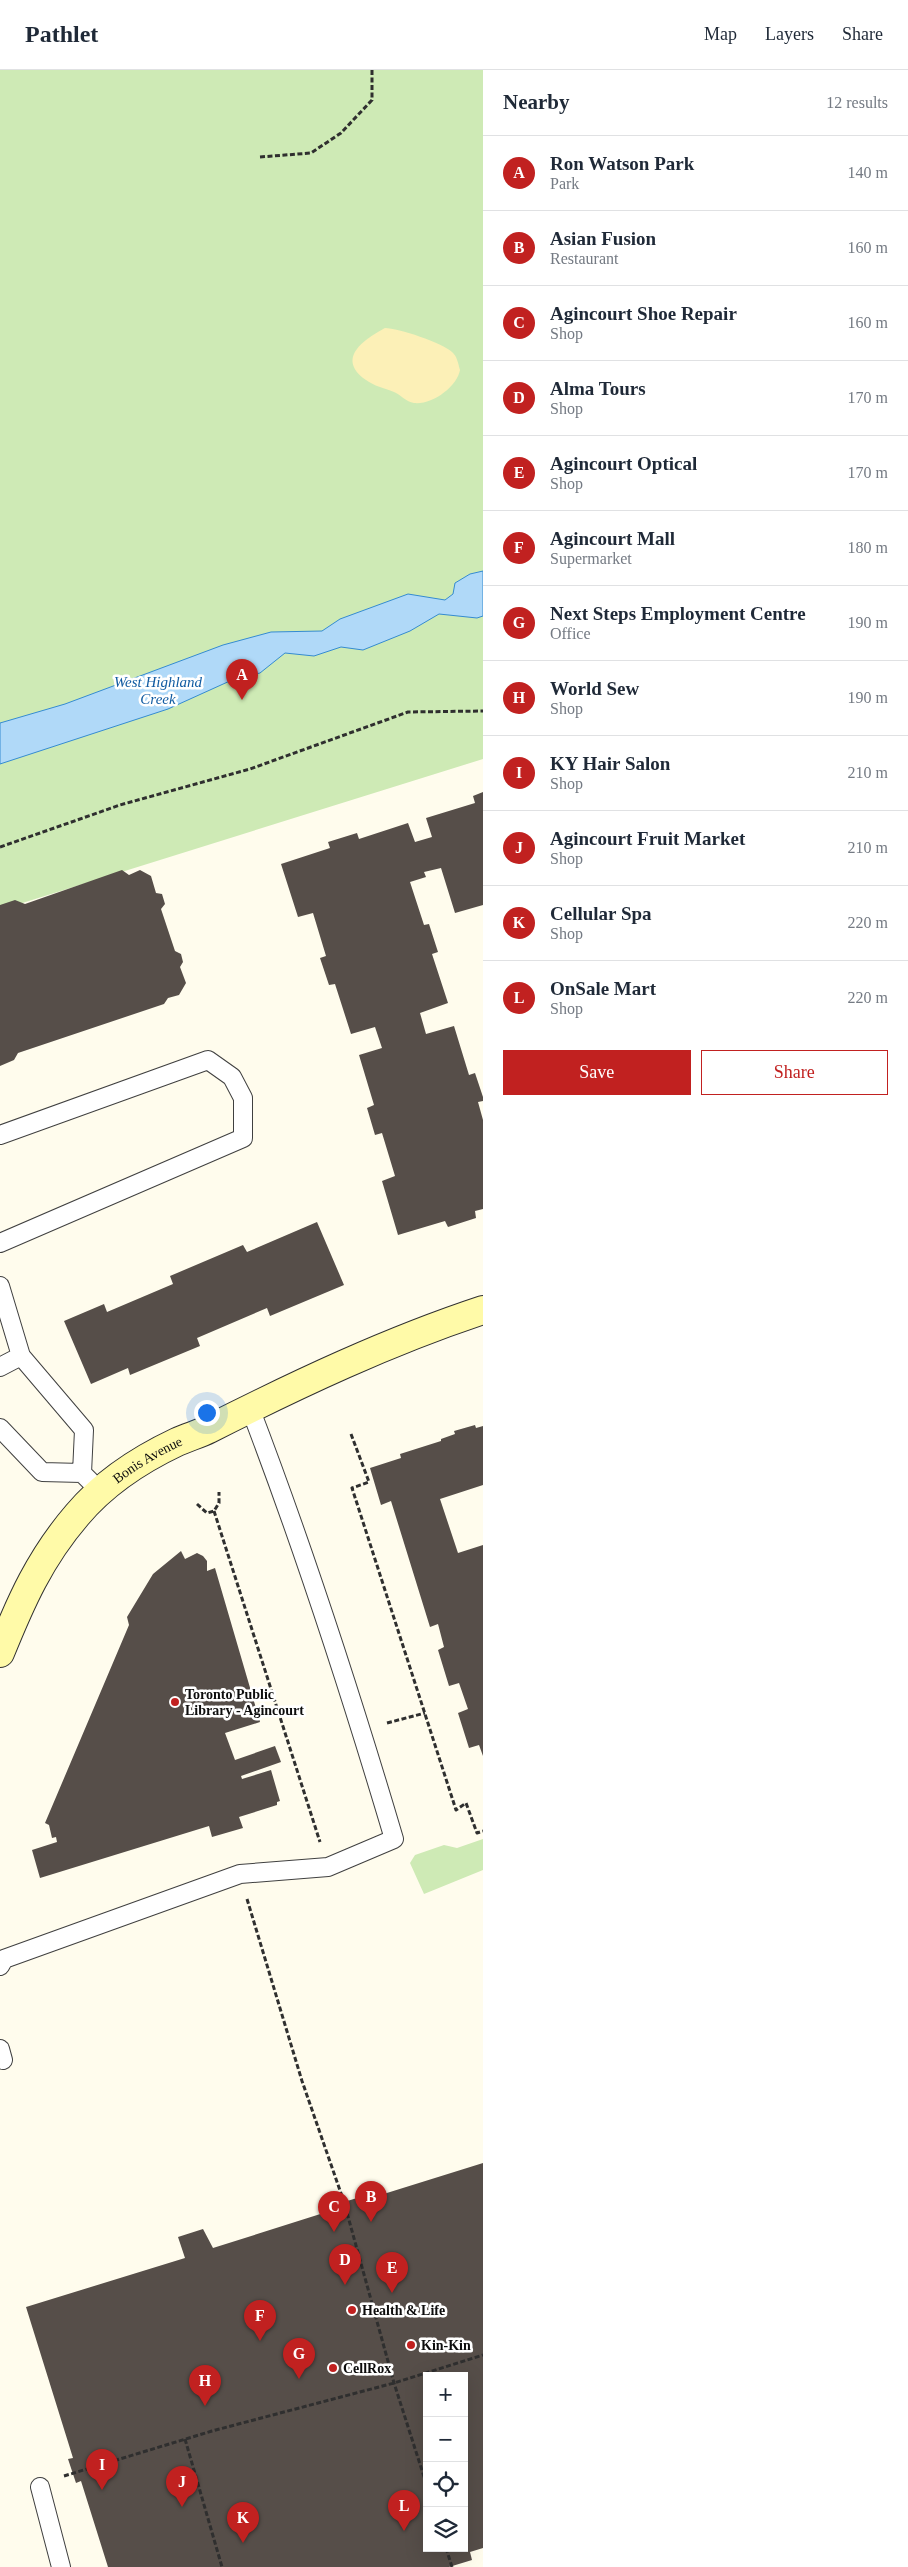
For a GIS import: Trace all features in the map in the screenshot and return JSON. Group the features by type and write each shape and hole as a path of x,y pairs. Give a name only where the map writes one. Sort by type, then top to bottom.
{"street":[{"name":"Bonis Avenue","path":"0,1653 26,1590 46,1555 78,1514 91,1483 400,1340 483,1310"}],"lane":[{"path":"0,1135 208,1060 232,1076 243,1098 243,1138 0,1243"},
{"path":"0,1286 21,1356 84,1430 91,1483 42,1472 0,1428"},
{"path":"0,1367 21,1356"},
{"path":"0,1966 4,1960 240,1874 328,1867 394,1839 362,1729 273,1468 250,1408"},
{"path":"40,2487 61,2567"}],"path":[{"path":"260,157 310,153 341,132 372,100 372,70"},
{"path":"0,847 120,805 250,769 408,712 483,711"},
{"path":"352,1434 369,1482 352,1488 456,1810 466,1803 477,1833 483,1831"},
{"path":"197,1504 207,1513 214,1511 219,1503 219,1492"},
{"path":"214,1511 328,1867"},
{"path":"362,1729 424,1713"},
{"path":"240,1874 302,2081 344,2202 394,2383 423,2474"},
{"path":"40,2487 72,2472 185,2439 394,2383 483,2354"},
{"path":"185,2439 222,2567"},
{"path":"447,2552 452,2567"}],"green space":[{"path":"0,70 483,70 483,759 0,910"},
{"path":"483,1839 483,1870 424,1894 410,1863 415,1855 444,1845 457,1848"}],"sand":[{"path":"385,328 400,330 447,348 454,354 460,370 454,383 436,398 421,403 414,403 366,380 357,372 353,364 353,357 362,343"}],"water":[{"name":"West Highland Creek","path":"483,571 483,616 477,618 439,614 410,631 363,650 341,647 314,656 285,653 260,673 232,680 168,709 0,764 0,723 65,704 223,645 271,632 322,631 340,619 408,594 445,600 453,594 455,583 470,574"}],"building":[{"path":"483,792 483,905 455,913 441,868 424,872 426,877 410,882 424,925 429,924 438,952 432,954 448,1003 420,1013 426,1034 454,1026 469,1075 475,1073 483,1097 483,1101 478,1102 483,1120 483,1209 475,1211 476,1218 448,1227 445,1221 398,1235 382,1181 395,1176 382,1133 375,1135 367,1108 374,1105 359,1055 382,1048 375,1027 351,1034 335,984 329,985 320,958 326,956 313,913 298,917 281,864 330,848 328,842 357,833 359,839 408,823 415,842 432,837 426,818 475,803 473,796"},
{"path":"122,870 129,875 140,870 151,876 156,893 162,894 165,904 161,909 175,951 181,954 183,962 180,967 186,983 179,995 168,998 164,1004 18,1053 14,1060 0,1066 0,905 15,900 25,904"},
{"path":"317,1222 344,1285 270,1316 267,1308 197,1338 200,1346 130,1375 128,1368 91,1384 64,1321 104,1304 107,1312 173,1284 170,1276 243,1245 247,1252"},
{"path":"475,1425 476,1428 483,1426 483,1485 440,1499 458,1553 483,1545 483,1756 479,1745 469,1748 458,1713 468,1709 459,1683 449,1686 438,1650 444,1647 438,1624 430,1627 391,1501 381,1505 370,1468 401,1458 400,1454 441,1441 441,1439 455,1434 454,1431"},
{"name":"Toronto Public Library - Agincourt","path":"181,1551 185,1559 197,1553 203,1556 207,1561 207,1571 215,1568 260,1722 225,1733 235,1760 275,1746 281,1762 241,1776 242,1779 271,1770 280,1801 277,1802 277,1805 239,1817 243,1828 212,1837 209,1826 40,1878 32,1850 57,1842 56,1837 52,1838 49,1825 45,1823 129,1625 127,1617 153,1574"},
{"path":"483,2163 483,2548 470,2552 472,2560 449,2567 108,2567 81,2481 76,2483 68,2459 73,2458 26,2307 185,2258 178,2237 203,2229 213,2248 333,2210 331,2206 357,2198 358,2202"}],"place":[{"name":"Ron Watson Park","path":"242,700"},
{"name":"Toronto Public Library - Agincourt","path":"175,1702"},
{"name":"Asian Fusion","path":"371,2222"},
{"name":"Agincourt Shoe Repair","path":"334,2232"},
{"name":"Alma Tours","path":"345,2285"},
{"name":"Agincourt Optical","path":"392,2293"},
{"name":"Health & Life","path":"352,2310"},
{"name":"Agincourt Mall","path":"260,2341"},
{"name":"Kin-Kin","path":"411,2345"},
{"name":"CellRox","path":"333,2368"},
{"name":"Next Steps Employment Centre","path":"299,2379"},
{"name":"World Sew","path":"205,2406"},
{"name":"KY Hair Salon","path":"102,2490"},
{"name":"Agincourt Fruit Market","path":"182,2507"},
{"name":"OnSale Mart","path":"404,2531"},
{"name":"Cellular Spa","path":"243,2543"}]}
